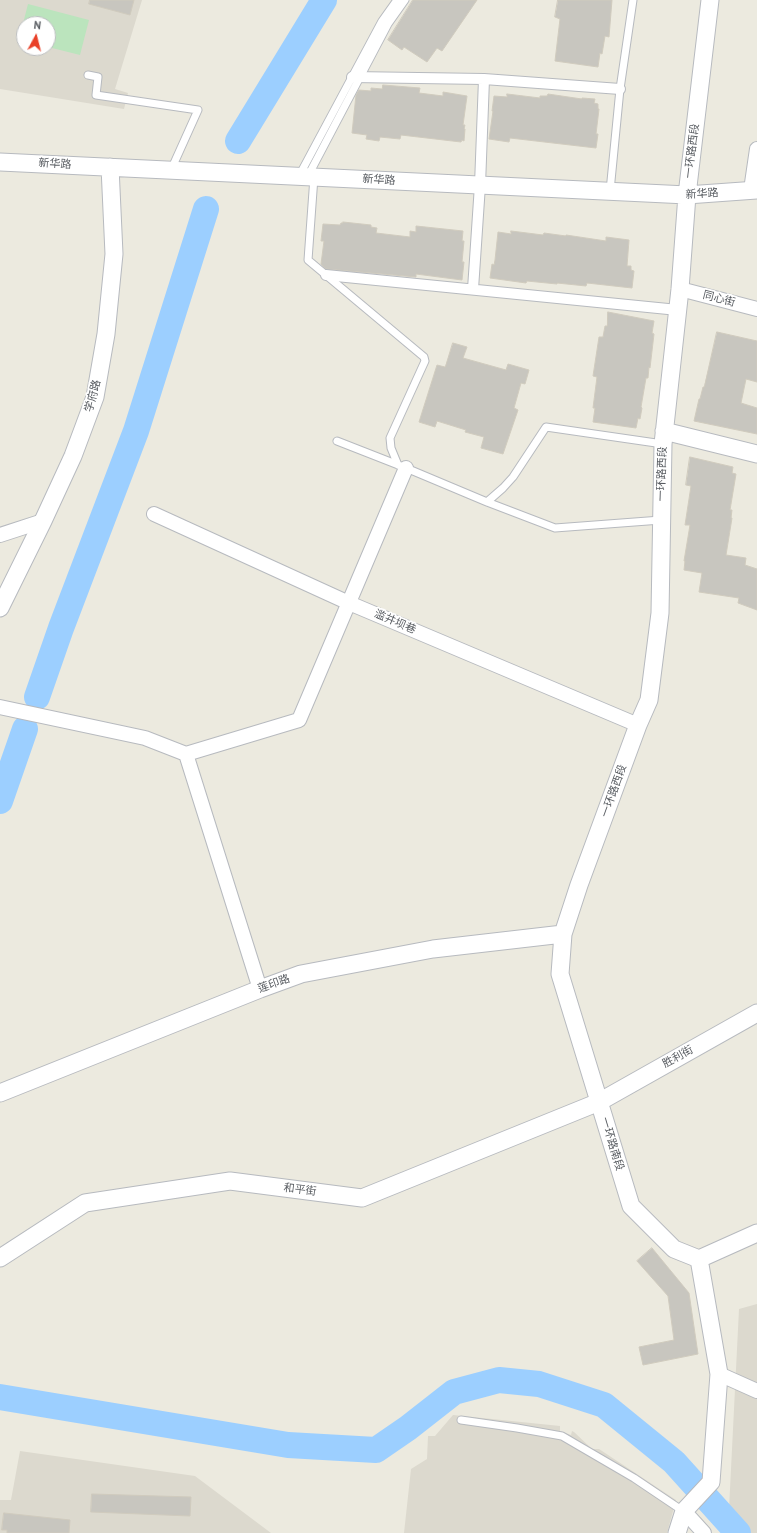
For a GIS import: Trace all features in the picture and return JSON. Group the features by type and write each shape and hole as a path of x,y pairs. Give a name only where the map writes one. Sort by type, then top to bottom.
{"street":[{"name":"一环路西段","path":"563,934 579,885 638,725 649,700 660,613 663,437 678,310 687,195 710,0"},
{"path":"356,77 484,79 620,89"},
{"path":"473,289 480,185 484,79"},
{"path":"754,190 757,149"},
{"name":"新华路","path":"0,162 687,195 754,190"},
{"name":"学府路","path":"0,608 73,456 95,397 106,334 114,254 110,167"},
{"path":"326,275 678,310"},
{"name":"同心街","path":"680,289 757,309"},
{"path":"663,437 757,454"},
{"path":"0,707 144,738 186,754 299,720 349,603 402,466"},
{"name":"滥井坝巷","path":"154,514 349,603 638,725"},
{"path":"0,535 43,521"},
{"path":"186,754 260,989"},
{"name":"莲印路","path":"0,1093 301,974 433,949 563,934"},
{"name":"一环路南段","path":"563,934 560,974 631,1206 674,1249 699,1259"},
{"name":"胜利街","path":"599,1102 757,1013"},
{"name":"和平街","path":"0,1258 85,1203 230,1181 362,1198 599,1102"},
{"path":"678,1533 684,1511 711,1482 719,1374 699,1259 757,1233"},
{"path":"719,1374 757,1391"},
{"path":"684,1511 704,1533"}],"lane":[{"path":"397,0 382,21 307,177 308,260 424,357 425,361 390,438 391,448 402,466"},
{"path":"356,77 388,24 405,0"},
{"path":"610,192 620,89 633,0"},
{"path":"88,75 98,77 96,95 198,110 171,170"},
{"path":"486,502 504,488 513,477 546,427 663,437"},
{"path":"337,441 554,528 661,520"},
{"path":"461,1420 562,1436 634,1478 684,1511"}],"shaded area":[{"path":"0,0 142,0 115,89 128,93 124,109 0,89"},
{"path":"757,1304 757,1533 749,1533 729,1509 739,1309"},
{"path":"453,1415 560,1426 560,1431 571,1435 572,1431 574,1432 592,1449 599,1449 676,1500 667,1533 404,1533 411,1469 427,1459 428,1436 435,1436"},
{"path":"20,1451 195,1476 271,1533 0,1533 0,1500 11,1500"}],"green space":[{"path":"28,4 89,20 80,55 56,49 56,16 25,16"}],"building":[{"path":"90,0 134,0 130,15 89,4"},
{"path":"413,0 477,0 442,51 437,48 427,62 404,47 402,50 388,40"},
{"path":"558,0 612,0 609,37 605,36 598,67 555,61 560,19 555,17"},
{"path":"383,85 420,88 419,93 443,96 443,92 467,96 463,125 465,125 464,141 462,140 461,142 401,135 400,139 380,137 379,141 366,139 367,135 352,133 356,95 359,90 371,91 371,88 382,89"},
{"path":"507,94 540,98 540,96 547,96 548,94 582,99 595,99 594,103 598,104 599,109 596,148 510,138 509,142 489,139 494,96 507,97"},
{"path":"343,222 371,225 371,227 377,228 376,233 410,237 410,231 416,232 416,226 463,231 462,241 464,241 462,262 464,262 462,280 416,274 416,277 326,269 321,264 324,241 321,241 323,224 340,225"},
{"path":"511,231 543,235 544,233 566,235 606,241 606,237 629,240 627,266 631,266 631,270 634,271 632,288 587,283 586,286 527,281 526,283 490,278 492,264 494,265 495,260 498,232 511,234"},
{"path":"608,312 654,321 650,368 649,367 648,378 646,378 640,419 638,418 636,428 593,422 595,408 593,408 597,377 593,376 599,337 603,337 605,326 607,326"},
{"path":"717,332 757,341 757,382 746,379 741,403 757,408 757,434 694,421"},
{"path":"453,343 467,347 463,358 506,370 508,364 529,370 525,384 521,383 514,408 518,410 503,454 481,448 484,437 465,432 466,430 437,421 435,427 419,422 437,365 445,367"},
{"path":"690,457 733,467 732,473 736,474 730,510 732,510 732,518 726,555 746,558 745,565 757,569 757,610 738,603 739,598 699,592 702,573 684,570 690,525 685,525 691,486 686,485"},
{"path":"652,1248 689,1293 698,1354 643,1365 639,1347 674,1340 668,1296 637,1261"},
{"path":"92,1494 191,1497 190,1516 91,1512"},
{"path":"4,1513 70,1520 69,1533 7,1533 7,1530 2,1530"}],"waterway":[{"path":"238,141 324,0"},
{"path":"37,697 61,628 136,431 206,209"},
{"path":"0,801 25,729"},
{"path":"0,1397 288,1445 376,1450 408,1428 454,1392 499,1380 539,1384 604,1405 674,1462 738,1533"}]}
